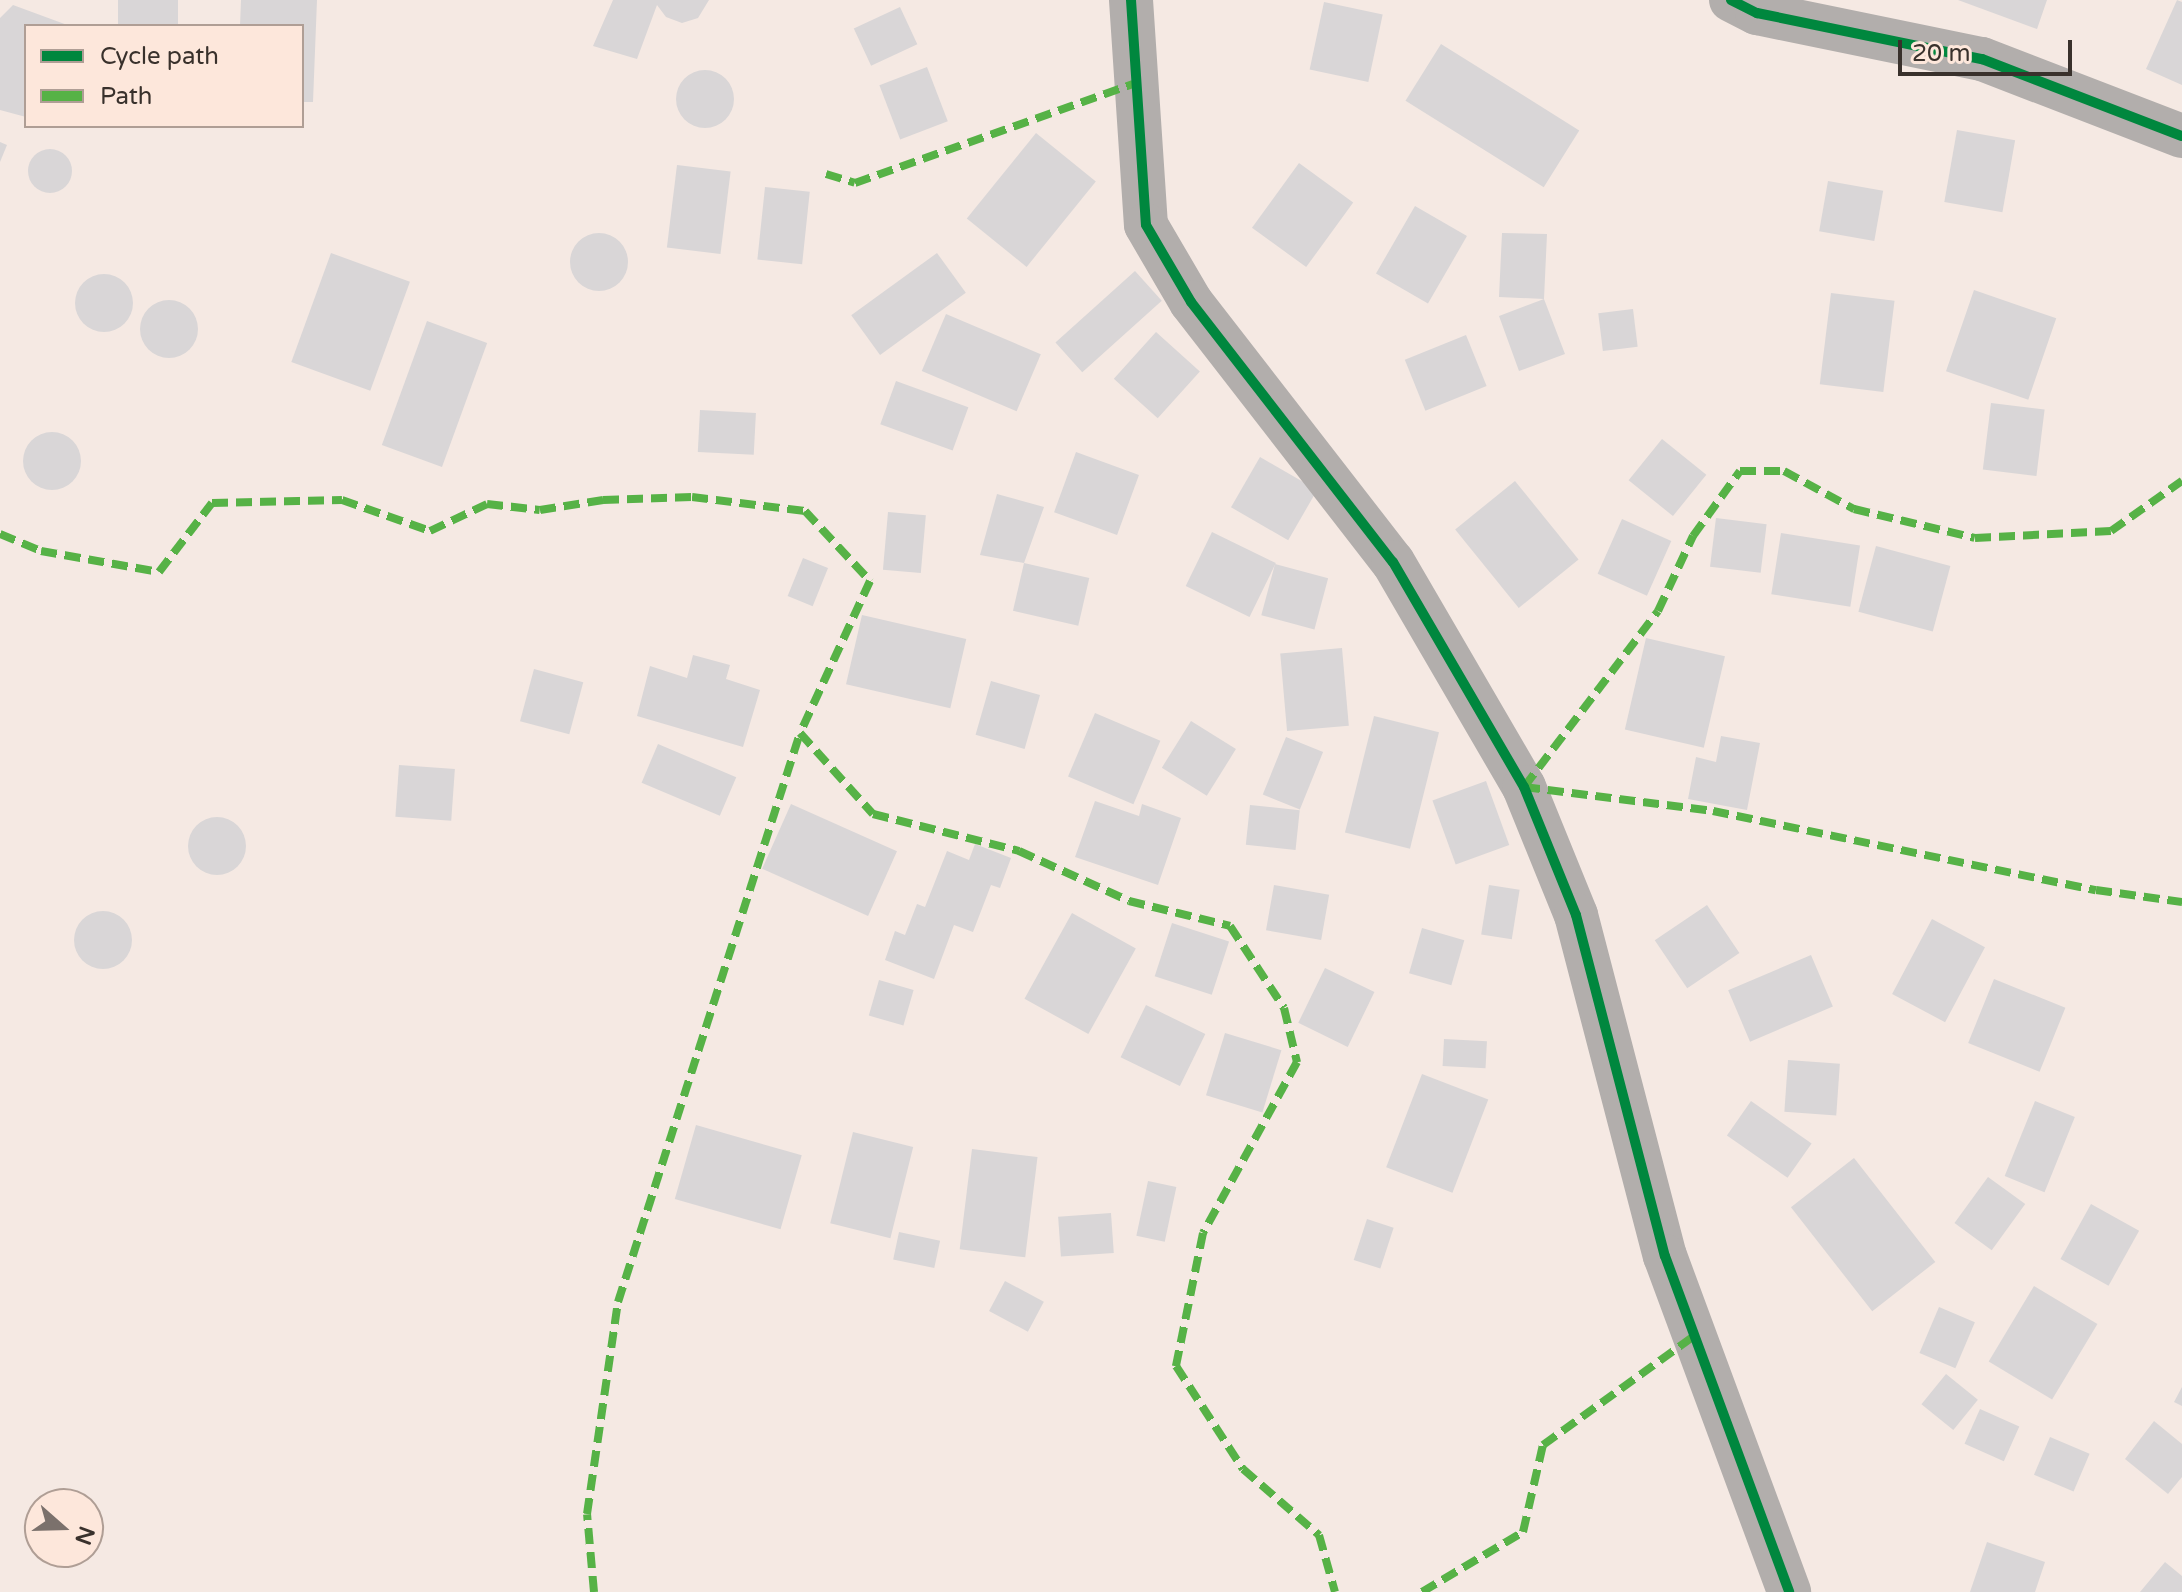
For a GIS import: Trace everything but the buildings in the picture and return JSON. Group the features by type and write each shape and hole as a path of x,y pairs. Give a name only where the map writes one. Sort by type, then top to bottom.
{"street":[{"path":"1131,0 1146,225 1191,302 1393,562 1524,787 1576,915 1665,1256 1789,1592"},
{"path":"1731,0 1757,13 1982,59 2182,136"}],"marked path":[{"path":"826,174 855,183 1133,84"},
{"path":"1524,787 1658,611 1693,536 1740,471 1784,471 1854,509 1975,538 2111,531 2182,481"},
{"path":"0,534 41,551 159,572 212,503 342,500 430,531 487,504 540,510 603,500 692,497 805,511 870,581 800,733 873,814 1019,851 1129,901 1230,926 1284,1008 1297,1062 1203,1233 1176,1366 1243,1469 1319,1535 1335,1592"},
{"path":"594,1592 587,1514 618,1302 800,733"},
{"path":"1524,787 1713,811 2096,890 2182,902"},
{"path":"1422,1592 1523,1532 1543,1445 1697,1334"}],"cycle path":[{"path":"1131,0 1146,225 1191,302 1393,562 1524,787 1576,915 1665,1256 1789,1592"},
{"path":"1731,0 1757,13 1982,59 2182,136"}]}
